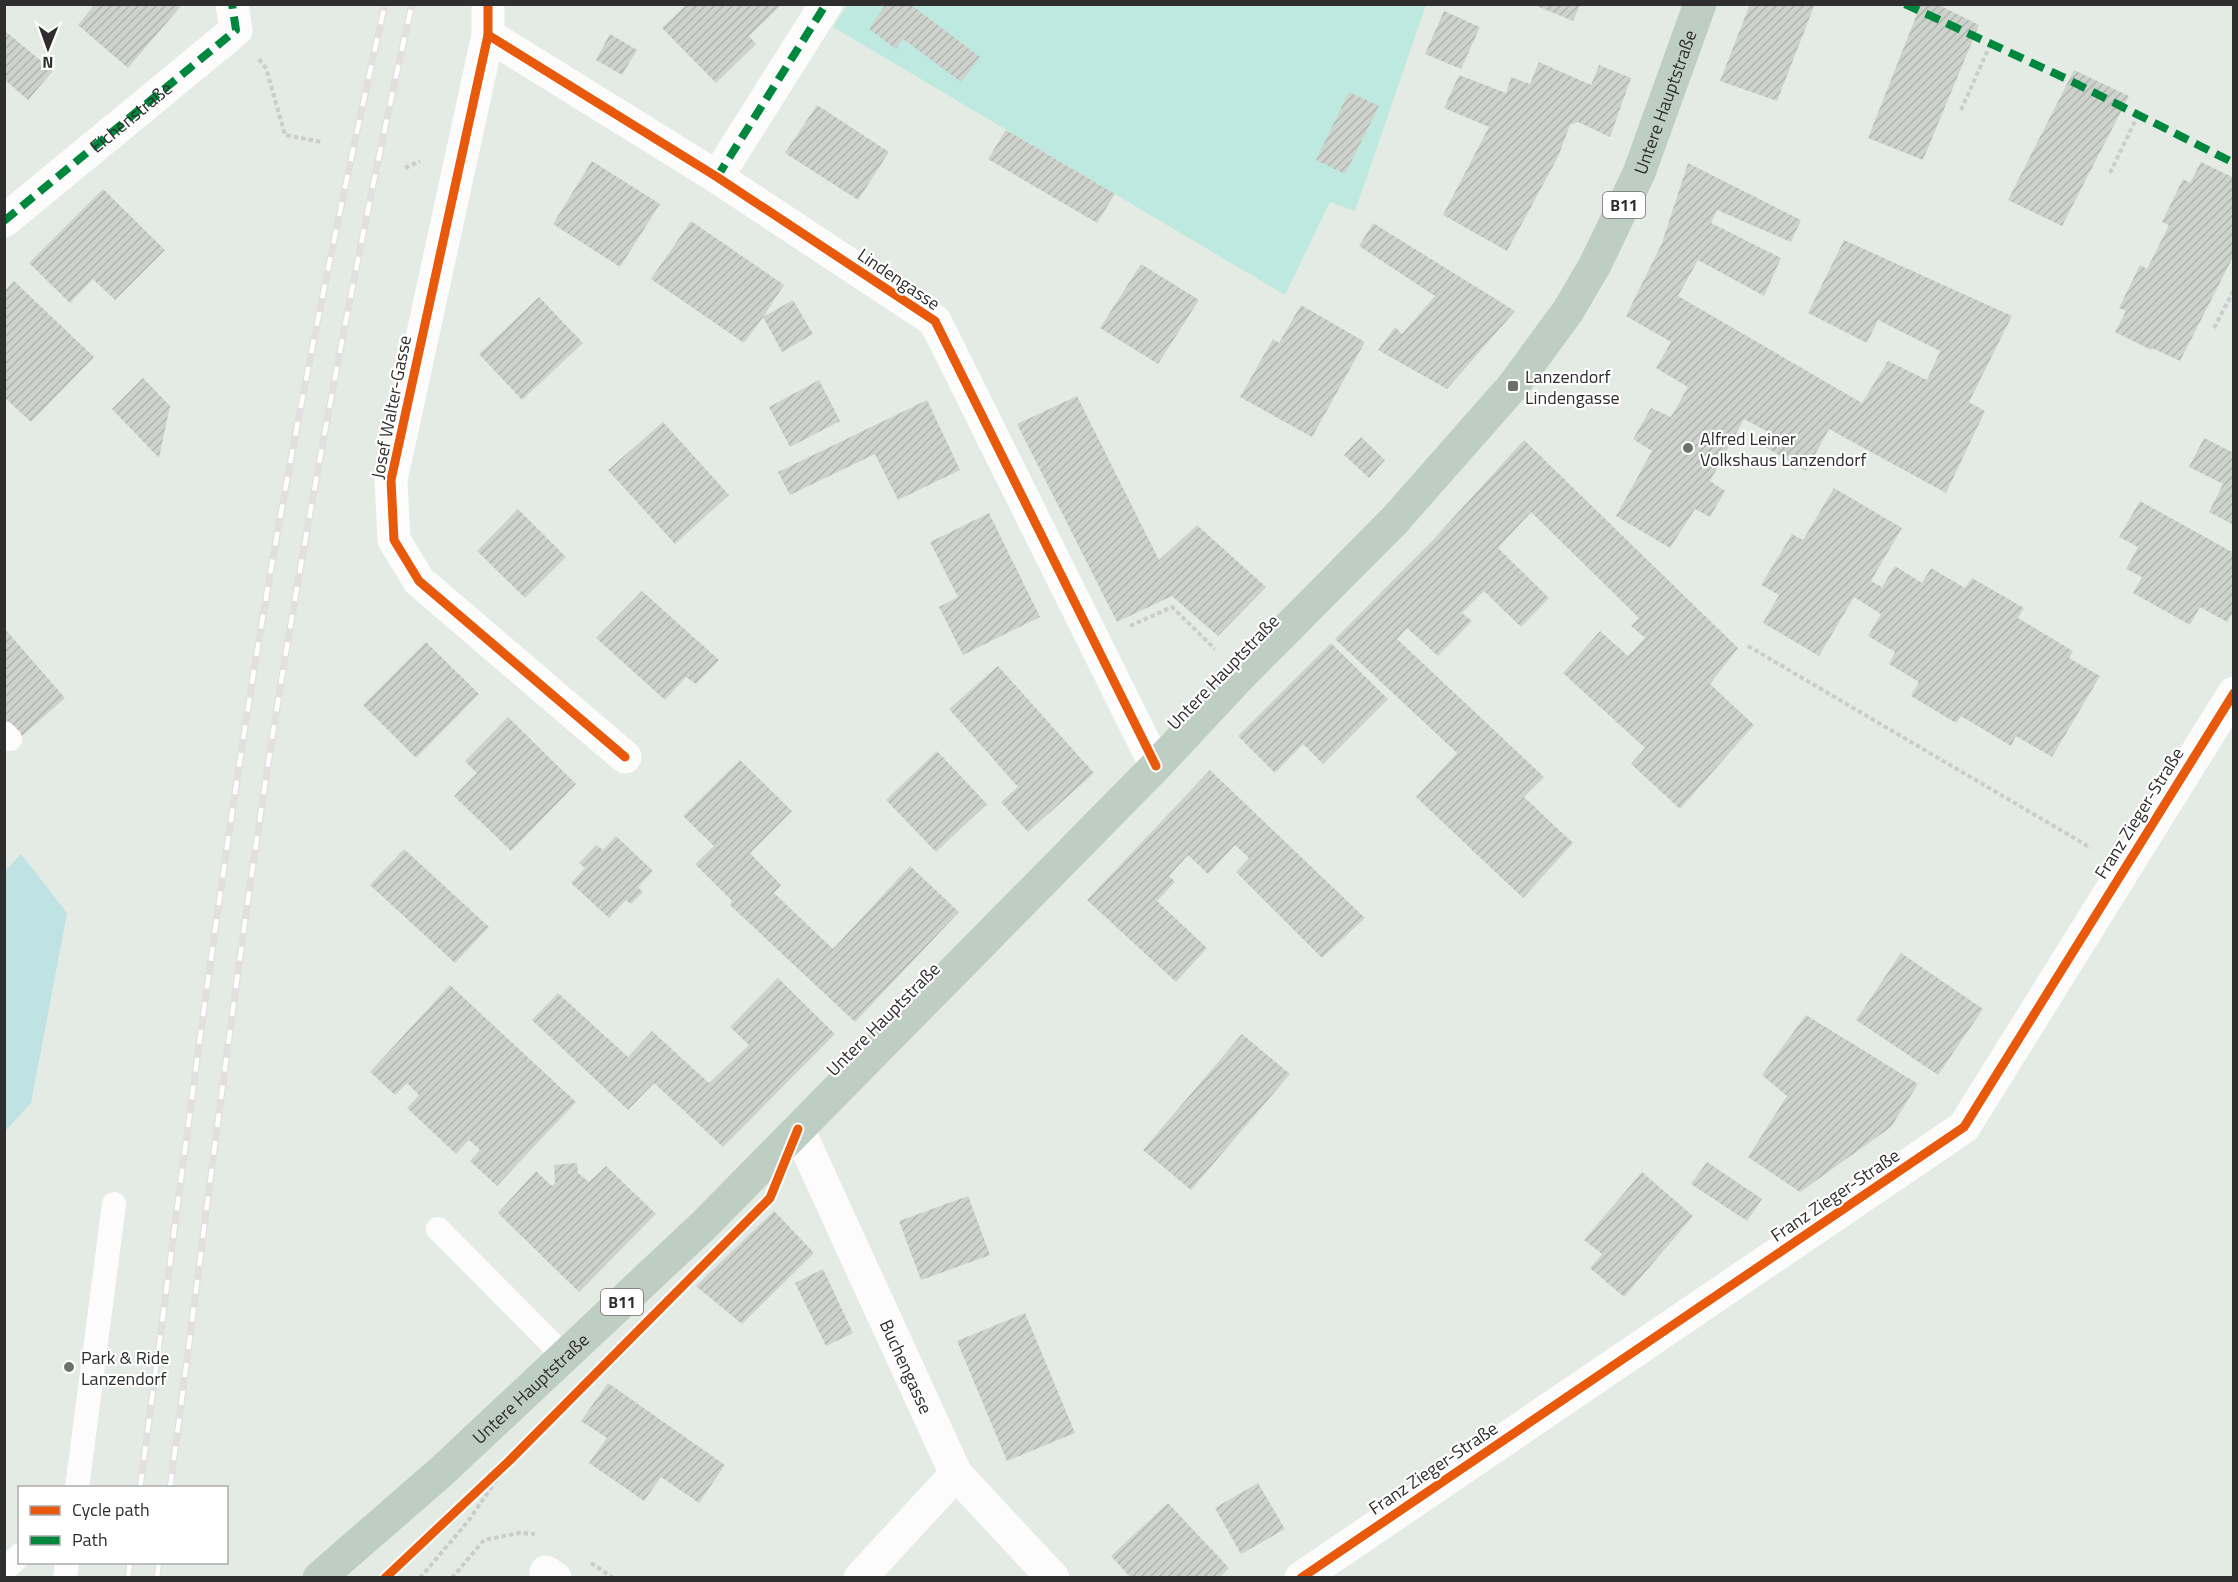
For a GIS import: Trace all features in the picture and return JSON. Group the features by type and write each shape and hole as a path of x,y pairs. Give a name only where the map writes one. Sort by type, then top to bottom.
{"main road":[{"name":"Untere Hauptstraße","path":"319,1578 442,1471 704,1225 1156,766 1240,676 1402,512 1513,387 1568,311 1595,265 1640,173 1700,4"}],"street":[{"path":"717,177 826,4"},
{"name":"Eichenstraße","path":"4,221 234,17"},
{"name":"Lindengasse","path":"488,20 717,177 935,321 1156,766"},
{"name":"Josef Walter-Gasse","path":"488,20 391,480 394,540 419,581 625,757"},
{"name":"Franz Zieger-Straße","path":"1301,1578 1964,1127 2234,693"},
{"name":"Buchengasse","path":"798,1129 956,1474 1053,1578"},
{"path":"860,1578 956,1474"}],"lane":[{"path":"77,1486 114,1204"},
{"path":"438,1229 564,1356"},
{"path":"4,1570 18,1557"}],"path":[{"path":"234,17 266,68 285,135 322,142"},
{"path":"1961,110 1991,43"},
{"path":"2110,173 2138,115"},
{"path":"2214,328 2234,290"},
{"path":"1094,643 1172,607 1240,676"},
{"path":"1748,646 2125,868"},
{"path":"476,1492 509,1461"},
{"path":"420,1578 469,1520 509,1461"}],"shaded area":[{"path":"848,4 1426,5 1355,211 1330,202 1285,295 833,27"},
{"path":"21,854 67,913 31,1103 5,1131 5,871"}],"building":[{"path":"95,4 177,4 180,7 128,68 78,25"},
{"path":"687,4 782,4 749,36 756,44 716,83 662,28"},
{"path":"886,4 910,4 980,57 961,82 903,39 896,49 869,29"},
{"path":"1750,4 1815,4 1777,101 1720,81"},
{"path":"1921,4 1937,4 1979,25 1923,160 1868,138"},
{"path":"1534,5 1580,5 1573,21"},
{"path":"1444,11 1480,27 1461,69 1425,54"},
{"path":"4,30 53,71 28,100 4,79"},
{"path":"610,34 637,50 622,75 596,60"},
{"path":"1539,62 1591,85 1599,65 1631,78 1610,137 1578,122 1570,125 1558,157 1507,251 1443,215 1489,127 1444,108 1459,75 1506,93 1511,77 1530,84"},
{"path":"2074,70 2129,96 2062,226 2008,200"},
{"path":"1349,92 1379,106 1345,174 1316,160"},
{"path":"817,105 889,152 858,200 785,153"},
{"path":"1006,130 1115,194 1097,223 988,159"},
{"path":"592,161 660,204 620,267 553,224"},
{"path":"2201,162 2234,178 2234,255 2180,361 2115,332 2126,311 2119,308 2140,265 2147,269 2169,225 2162,222 2183,179 2190,183"},
{"path":"1688,163 1801,220 1791,242 1717,210 1711,223 1781,258 1764,296 1698,260 1678,296 1862,403 1888,361 1927,380 1940,351 1878,320 1867,343 1808,313 1844,240 2012,316 1969,402 1985,411 1946,493 1829,429 1806,471 1762,445 1770,433 1744,419 1710,481 1725,491 1710,517 1695,509 1670,548 1616,516 1652,451 1633,439 1651,408 1671,417 1688,387 1656,368 1671,342 1626,316 1662,243"},
{"path":"103,189 165,250 115,300 93,279 70,303 29,263"},
{"path":"691,221 784,285 744,343 651,279"},
{"path":"1373,223 1515,311 1447,389 1378,350 1395,327 1402,334 1435,296 1359,246"},
{"path":"1141,264 1199,300 1158,364 1100,328"},
{"path":"14,281 94,357 31,422 4,397 4,292"},
{"path":"539,297 583,343 522,400 479,354"},
{"path":"793,300 813,334 782,352 763,317"},
{"path":"1301,305 1365,342 1312,437 1240,397 1273,339 1279,343"},
{"path":"143,378 170,406 159,458 112,409"},
{"path":"819,380 840,421 790,447 769,407"},
{"path":"1077,396 1159,560 1197,525 1266,587 1218,636 1172,596 1117,622 1017,424"},
{"path":"927,400 960,470 898,500 875,454 790,495 778,472"},
{"path":"663,422 729,495 675,544 608,470"},
{"path":"1361,437 1385,460 1369,478 1344,455"},
{"path":"2204,438 2234,453 2234,525 2209,512 2223,484 2189,467"},
{"path":"1524,440 1738,648 1710,684 1754,725 1680,809 1631,764 1645,748 1563,673 1600,631 1628,656 1645,638 1631,626 1639,618 1531,512 1498,548 1549,598 1521,627 1484,591 1462,613 1472,621 1438,656 1407,628 1397,639 1544,777 1524,797 1573,843 1523,898 1416,797 1457,753 1335,639 1432,541"},
{"path":"1834,488 1902,528 1871,581 1882,587 1895,566 1922,583 1931,568 1965,588 1972,578 2024,608 2018,618 2073,651 2069,658 2100,676 2052,757 2016,736 2011,746 1961,716 1956,723 1911,696 1919,682 1889,664 1895,652 1868,636 1881,614 1854,597 1819,656 1763,623 1779,595 1761,585 1792,534 1803,540"},
{"path":"2140,501 2234,553 2234,611 2227,622 2200,607 2190,625 2133,593 2142,577 2126,569 2138,547 2119,537"},
{"path":"518,509 566,557 525,598 477,551"},
{"path":"989,513 1040,617 963,655 939,607 958,597 930,542"},
{"path":"642,591 719,660 696,684 686,677 665,700 596,638"},
{"path":"4,628 65,698 21,737 4,718"},
{"path":"426,642 479,694 416,758 363,705"},
{"path":"1331,643 1388,699 1323,764 1303,744 1275,773 1238,736"},
{"path":"998,666 1094,773 1028,832 1001,802 1018,787 949,709"},
{"path":"508,717 576,784 511,851 454,796 477,773 465,761"},
{"path":"937,751 987,804 936,852 886,800"},
{"path":"740,760 792,811 750,853 781,885 774,893 833,949 910,866 959,912 855,1022 730,905 732,901 695,864 714,846 683,816"},
{"path":"1210,770 1365,918 1322,958 1236,872 1249,858 1235,845 1208,874 1188,855 1169,876 1175,882 1157,901 1207,948 1176,982 1087,900"},
{"path":"616,836 653,871 638,887 643,892 631,904 626,900 609,918 571,883 585,868 579,863 596,845 603,850"},
{"path":"404,849 489,927 455,963 370,885"},
{"path":"1901,953 1983,1009 1938,1075 1856,1020"},
{"path":"778,978 835,1034 723,1147 654,1083 628,1110 532,1020 558,993 628,1057 652,1031 709,1083 749,1045 730,1027"},
{"path":"450,985 576,1102 497,1186 470,1161 480,1150 469,1140 456,1154 407,1108 419,1095 407,1083 395,1095 370,1072"},
{"path":"1806,1015 1918,1084 1891,1127 1800,1192 1748,1157 1787,1096 1762,1075"},
{"path":"1242,1034 1290,1074 1191,1190 1143,1150"},
{"path":"1707,1162 1762,1199 1747,1221 1691,1184"},
{"path":"577,1163 578,1173 589,1182 606,1166 656,1214 579,1292 498,1213 536,1171 552,1186 555,1183 554,1165"},
{"path":"1642,1172 1693,1216 1624,1297 1590,1268 1602,1254 1584,1240"},
{"path":"968,1196 990,1255 921,1280 899,1221"},
{"path":"774,1211 814,1253 742,1324 696,1286"},
{"path":"823,1269 853,1333 826,1346 795,1283"},
{"path":"1025,1313 1075,1433 1007,1461 957,1341"},
{"path":"608,1383 725,1465 699,1503 661,1477 644,1501 589,1463 607,1438 581,1421"},
{"path":"1258,1483 1285,1529 1241,1554 1215,1508"},
{"path":"1168,1503 1229,1568 1219,1578 1131,1578 1111,1556"}],"railway":[{"path":"140,1486 209,973 255,664 315,333 385,4"},
{"path":"170,1486 238,973 284,664 344,333 412,4"},
{"path":"128,1578 130,1564"},
{"path":"157,1578 159,1564"}],"marked path":[{"path":"4,221 236,30 232,4"},
{"path":"717,177 826,4"},
{"path":"1905,4 2069,80 2234,163"}],"cycle path":[{"path":"488,4 488,35 391,480 394,540 419,581 625,757"},
{"path":"488,35 717,177 935,321 1156,766"},
{"path":"1301,1578 1964,1127 2234,693"},
{"path":"385,1578 509,1461 770,1198 798,1129"}],"place":[{"name":"Lanzendorf Lindengasse","path":"1513,386"},
{"name":"Alfred Leiner Volkshaus Lanzendorf","path":"1688,448"},
{"name":"Park & Ride Lanzendorf","path":"69,1367"}]}
